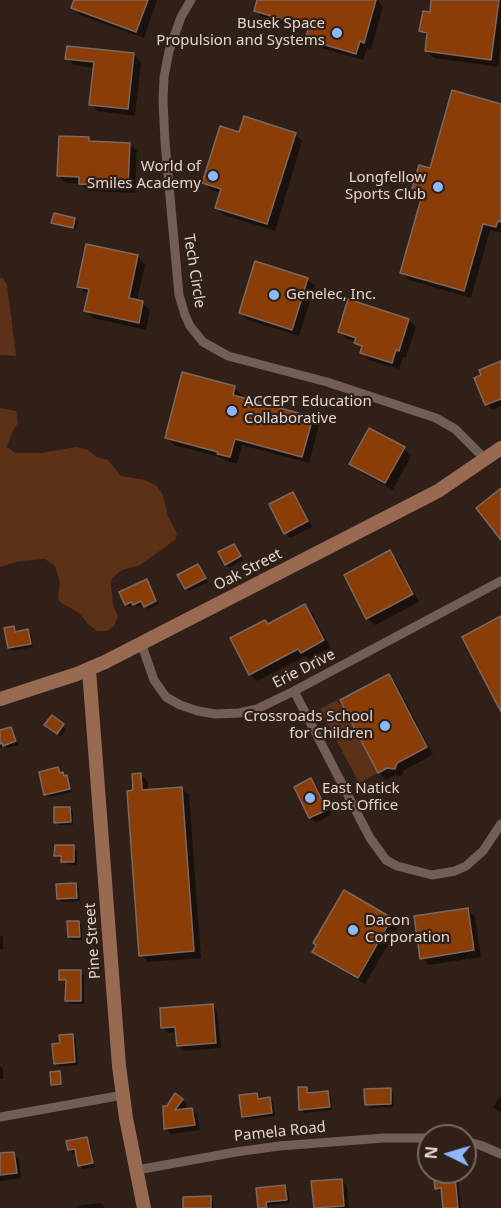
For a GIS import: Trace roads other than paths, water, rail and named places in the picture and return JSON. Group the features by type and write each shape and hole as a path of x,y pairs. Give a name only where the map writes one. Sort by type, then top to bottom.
{"main road":[{"name":"Oak Street","path":"0,699 89,670 438,491 501,448"},
{"name":"Pine Street","path":"89,670 123,1095 144,1208"}],"street":[{"name":"Tech Circle","path":"191,0 181,17 169,51 164,77 163,101 179,295 185,315 194,331 209,346 228,356 327,382 436,418 455,429 486,460"},
{"name":"Erie Drive","path":"141,643 150,672 161,692 170,700 188,709 215,714 239,714 257,709 294,692 501,581"},
{"path":"294,692 370,838 387,860 397,866 432,875 455,871 466,866 483,851 501,824"},
{"path":"0,1117 123,1095"},
{"name":"Pamela Road","path":"136,1170 279,1146 384,1138 417,1138"},
{"path":"477,1144 501,1154"}],"place":[{"name":"Busek Space Propulsion and Systems","path":"337,33"},
{"name":"World of Smiles Academy","path":"213,176"},
{"name":"Longfellow Sports Club","path":"438,187"},
{"name":"Genelec, Inc.","path":"274,295"},
{"name":"ACCEPT Education Collaborative","path":"232,411"},
{"name":"Crossroads School for Children","path":"385,726"},
{"name":"East Natick Post Office","path":"310,798"},
{"name":"Dacon Corporation","path":"353,930"}]}
